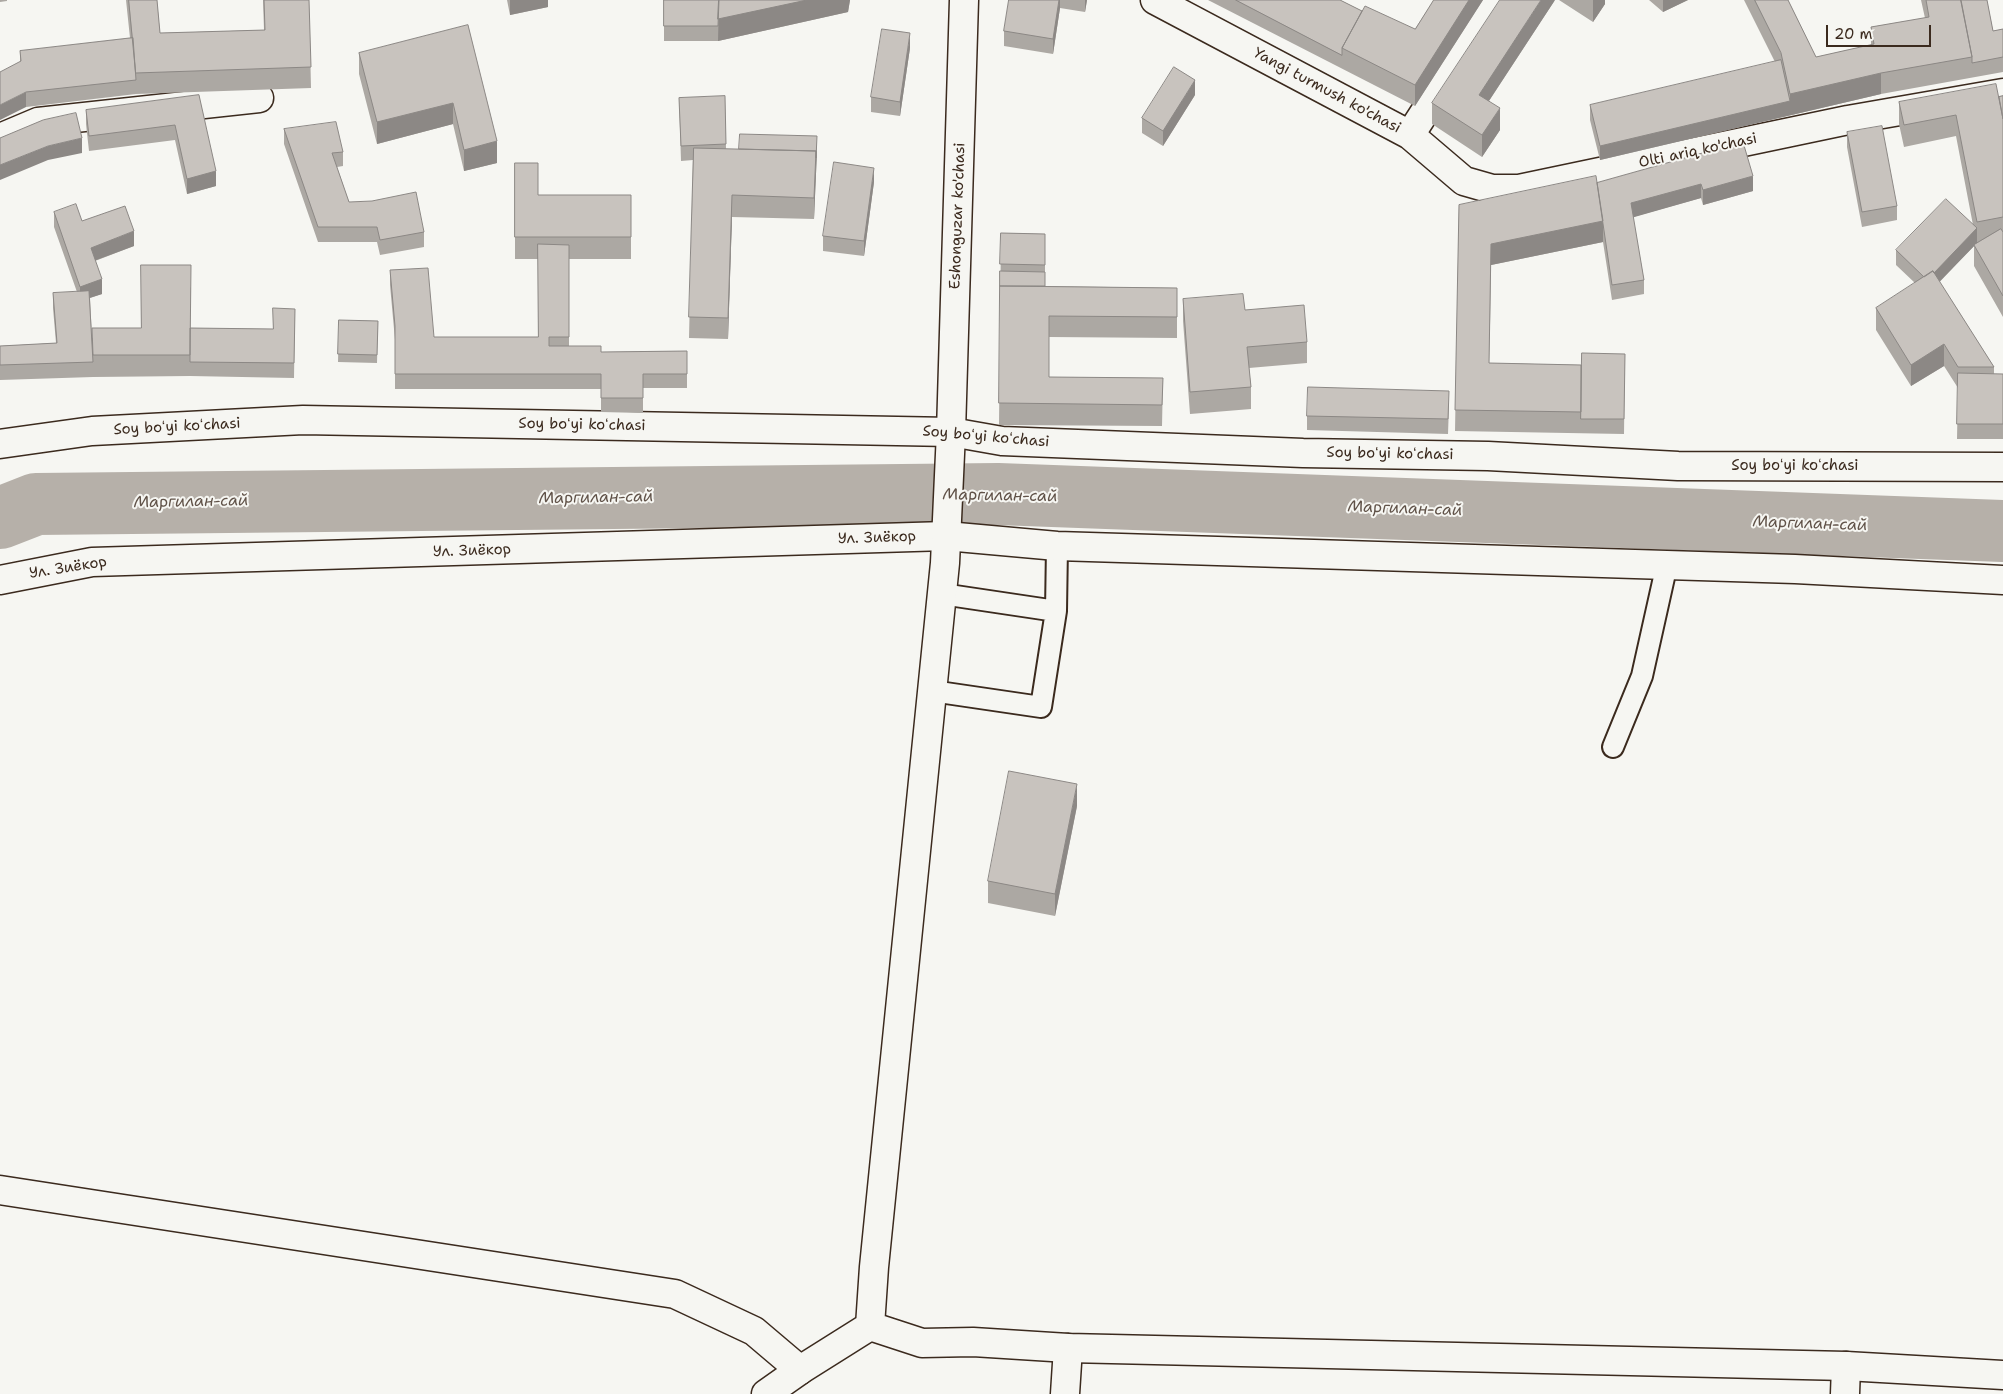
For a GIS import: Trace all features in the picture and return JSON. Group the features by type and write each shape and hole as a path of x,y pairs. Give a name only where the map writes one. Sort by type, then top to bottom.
{"street":[{"name":"Eshonguzar ko'chasi","path":"870,1326 874,1267 945,563 951,432 964,0"},
{"name":"Yangi turmush ko'chasi","path":"1156,0 1410,135 1497,0"},
{"name":"Olti ariq ko'chasi","path":"1410,135 1464,180 1492,189 1520,189 1848,120 2003,93"},
{"path":"0,138 38,122 259,98"},
{"name":"Soy boʻyi koʻchasi","path":"0,444 92,431 303,420 951,432 1002,441 1303,453 1488,456 1678,466 2003,467"},
{"name":"Ул. Зиёкор","path":"0,580 92,562 946,536 1057,546 1667,564 2003,580"},
{"path":"0,1190 675,1294 754,1331 800,1370"},
{"path":"766,1394 870,1326 922,1343 973,1342 1068,1348 1846,1366 2003,1375"},
{"path":"1065,1394 1068,1348"},
{"path":"1845,1394 1846,1366"}],"lane":[{"path":"932,690 1041,707 1056,611 1057,546"},
{"path":"1613,747 1642,676 1667,564"},
{"path":"942,594 1056,611"}],"building":[{"path":"129,0 157,0 160,33 265,30 264,0 309,0 311,67 136,73"},
{"path":"664,0 719,0 718,26 664,26"},
{"path":"719,0 807,0 718,19"},
{"path":"1009,0 1059,0 1053,39 1004,31"},
{"path":"1236,0 1340,0 1362,11 1342,48 1342,55"},
{"path":"1434,0 1469,0 1415,85 1342,48 1365,6 1415,29"},
{"path":"1500,0 1541,0 1479,95 1500,108 1482,135 1432,103"},
{"path":"1755,0 1788,0 1816,57 1874,44 1871,27 1929,17 1926,0 1961,0 1972,57 1881,73 1790,94 1781,53"},
{"path":"1961,0 1987,0 1993,31 2003,29 2003,57 1972,63"},
{"path":"468,25 497,141 464,150 453,103 377,122 359,53"},
{"path":"882,29 910,33 900,102 871,97"},
{"path":"133,38 136,80 26,92 0,105 0,72 21,61 20,51"},
{"path":"1781,60 1790,101 1600,146 1590,105"},
{"path":"1174,67 1195,80 1163,131 1142,118"},
{"path":"1996,84 2003,119 2003,217 1977,222 1956,115 1904,125 1899,102"},
{"path":"199,95 216,171 187,179 175,125 89,136 86,110"},
{"path":"725,96 726,144 681,146 679,98"},
{"path":"2003,96 2003,119 1999,97"},
{"path":"76,113 82,138 48,146 0,165 0,138 43,120"},
{"path":"336,122 343,152 332,153 349,202 372,201 416,192 424,232 380,240 377,227 318,227 284,129"},
{"path":"1882,126 1897,206 1862,212 1847,132"},
{"path":"740,134 817,136 816,158 816,151 739,149"},
{"path":"1743,142 1753,176 1703,190 1701,184 1631,203 1644,280 1612,285 1597,183"},
{"path":"694,148 816,151 814,198 732,195 728,318 689,317"},
{"path":"834,162 874,168 864,241 823,236"},
{"path":"515,163 538,163 538,195 631,195 631,237 515,237"},
{"path":"1596,176 1603,221 1491,244 1489,363 1581,365 1581,412 1455,410 1459,205"},
{"path":"1946,199 1977,228 1934,273 1933,271 1924,277 1896,250"},
{"path":"76,204 82,221 125,206 134,231 91,248 102,279 80,287 54,212"},
{"path":"2001,229 2003,232 2003,296 1974,245"},
{"path":"1001,233 1045,234 1045,265 1000,264"},
{"path":"538,244 569,245 569,337 549,337 549,346 601,346 601,352 687,351 687,374 643,374 643,398 601,398 601,374 395,374 395,326 390,270 428,268 434,337 538,337"},
{"path":"141,265 191,265 190,355 93,355 92,328 141,328"},
{"path":"1000,271 1045,272 1045,286 1000,286"},
{"path":"1933,271 1994,367 1958,367 1944,344 1911,365 1876,308"},
{"path":"1000,286 1177,288 1177,317 1049,316 1049,377 1163,378 1162,405 999,403"},
{"path":"89,291 93,362 0,365 0,346 57,343 53,293"},
{"path":"1243,294 1245,310 1304,305 1307,342 1247,347 1251,387 1190,392 1183,299"},
{"path":"273,308 295,309 294,363 190,362 190,328 273,329"},
{"path":"339,320 378,321 377,355 338,354"},
{"path":"1582,353 1625,354 1624,419 1581,419"},
{"path":"1958,373 2003,374 2003,424 1957,424"},
{"path":"1308,387 1449,391 1448,419 1307,416"},
{"path":"1009,771 1077,784 1055,894 988,881"}],"waterway":[{"name":"Маргилан-сай","path":"0,518 36,504 998,494 2003,531"}]}
